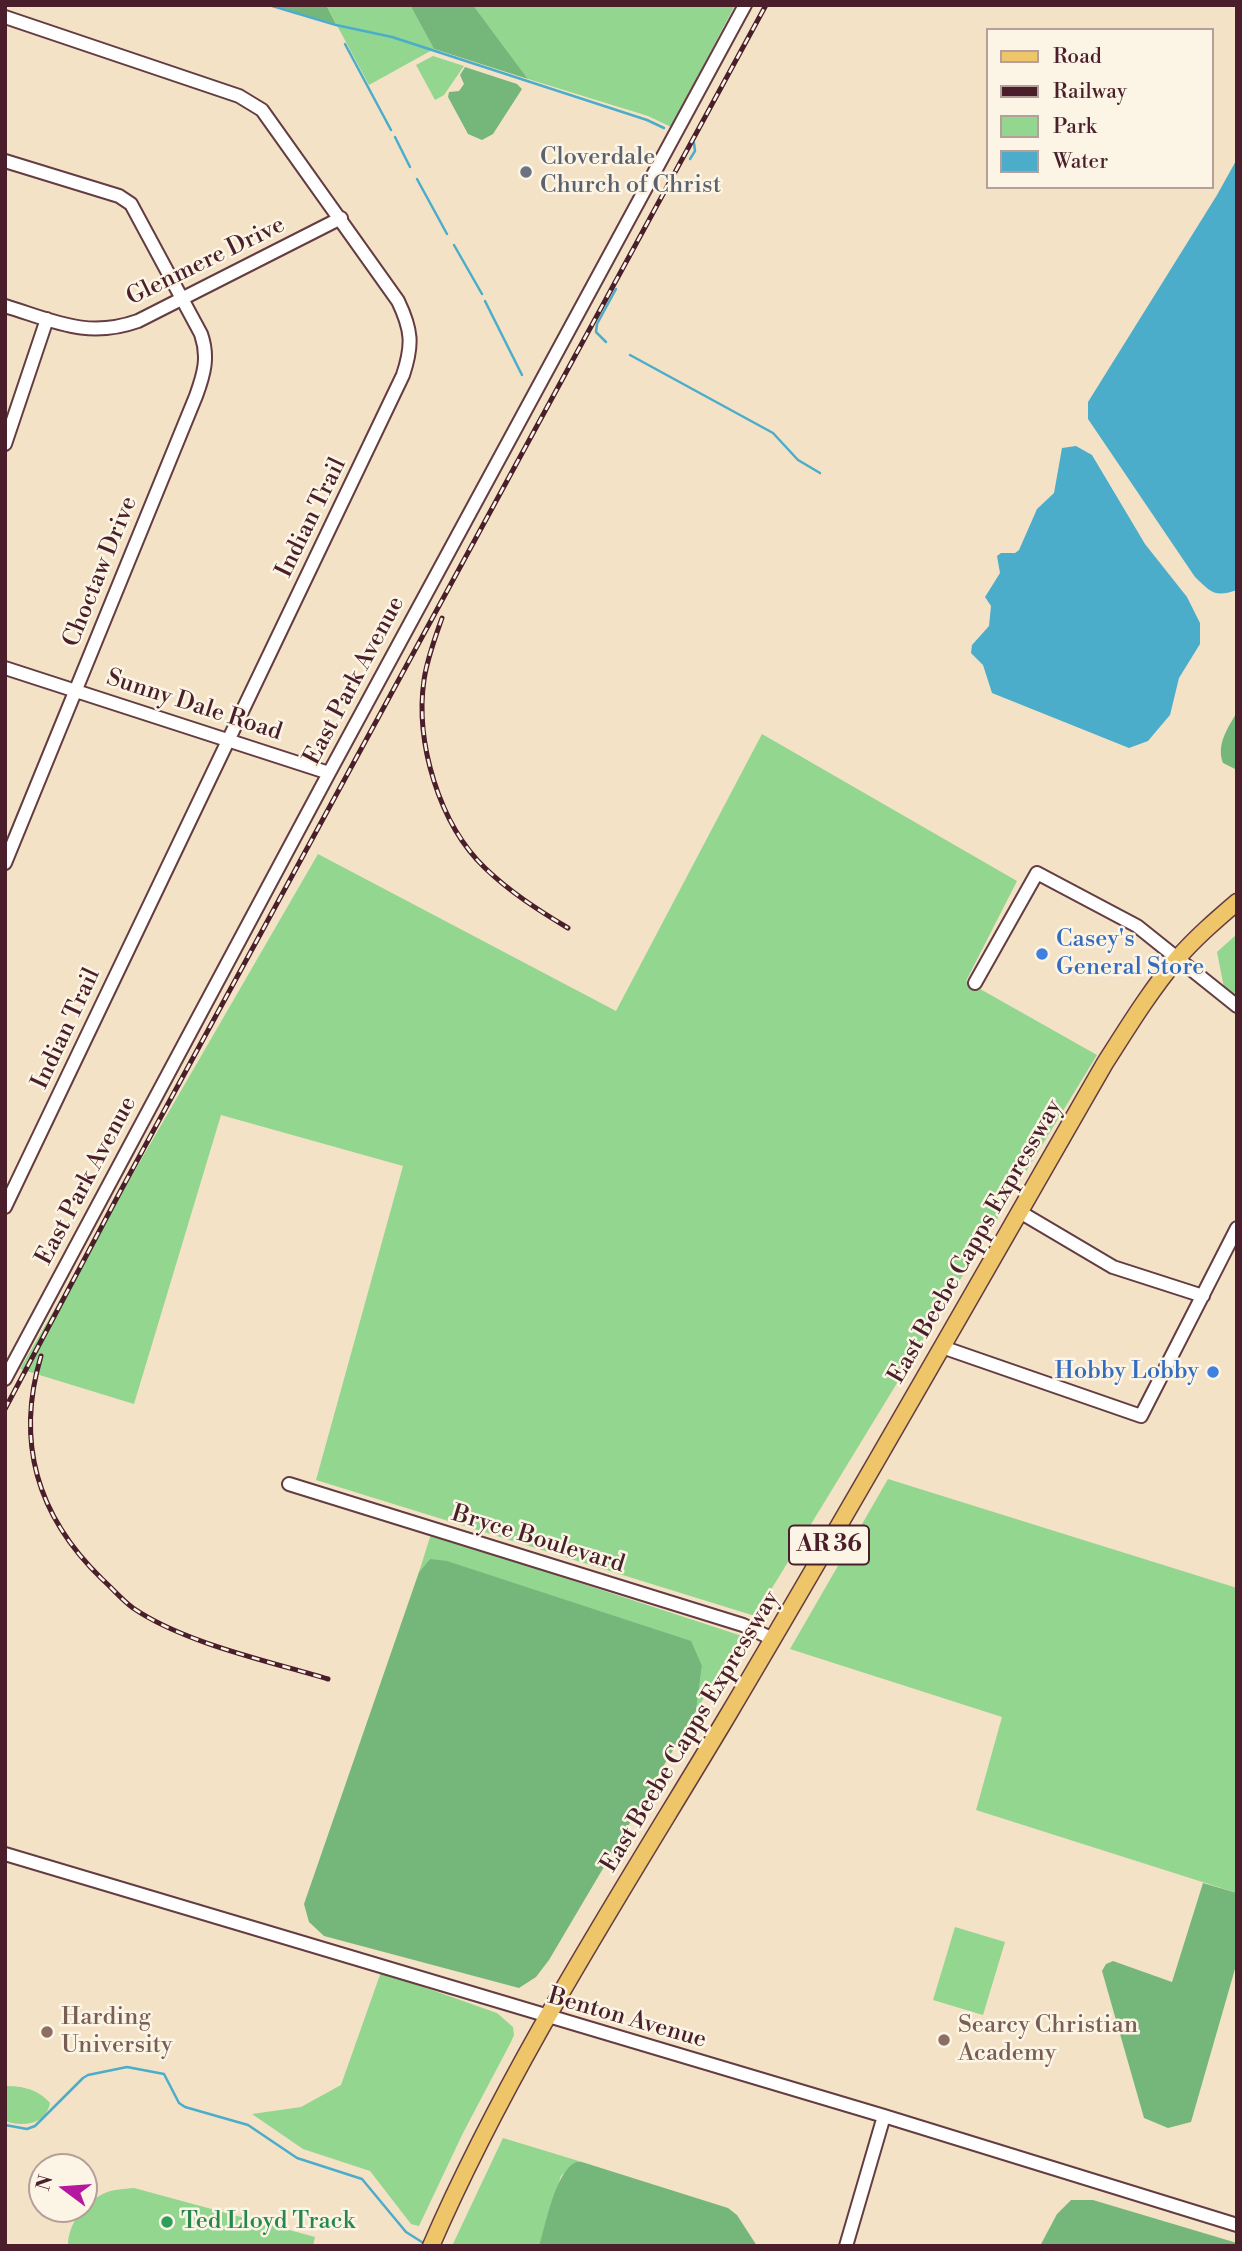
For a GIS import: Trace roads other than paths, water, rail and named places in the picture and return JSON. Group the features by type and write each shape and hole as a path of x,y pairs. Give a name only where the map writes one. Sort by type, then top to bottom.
{"main road":[{"name":"East Beebe Capps Expressway","path":"431,2246 492,2117 548,2017 773,1639 1105,1063 1138,1010 1177,959 1201,933 1237,902"}],"street":[{"name":"East Park Avenue","path":"5,1379 329,772 745,5"},
{"name":"Indian Trail","path":"5,17 256,104 268,116 398,301 410,331 408,361 397,388 5,1208"},
{"name":"Choctaw Drive","path":"5,161 125,199 138,214 183,297 206,347 202,380 5,863"},
{"name":"Glenmere Drive","path":"5,306 85,329 104,330 138,321 341,218"},
{"path":"5,444 47,319"},
{"name":"Sunny Dale Road","path":"5,668 329,772"},
{"path":"975,983 1037,873 1137,926 1237,1006"},
{"path":"1020,1212 1113,1267 1203,1296"},
{"path":"942,1347 1141,1416 1237,1228"},
{"name":"Bryce Boulevard","path":"289,1484 743,1625 773,1639"},
{"name":"Benton Avenue","path":"5,1854 884,2116 1237,2225"},
{"path":"846,2246 884,2116"}],"water":[{"path":"1237,159 1237,590 1218,593 1209,590 1195,577 1088,419 1088,402"},
{"path":"1076,446 1092,455 1145,544 1187,597 1200,623 1200,644 1179,678 1170,715 1148,741 1129,748 992,693 983,665 971,653 972,645 989,626 991,606 985,597 1000,573 997,556 1019,550 1037,509 1054,493 1062,448"}],"waterway":[{"path":"269,5 336,25 392,37 647,120 664,128"},
{"path":"345,44 391,130"},
{"path":"395,137 410,167"},
{"path":"690,159 695,151 694,143"},
{"path":"417,179 447,234"},
{"path":"454,245 482,294"},
{"path":"606,342 596,332 597,324 616,289"},
{"path":"485,301 522,375"},
{"path":"630,355 773,433 798,460 820,473"},
{"path":"5,2125 27,2129 35,2126 88,2075 127,2067 164,2074 179,2103 185,2107 248,2125 297,2158 362,2179 406,2232 425,2244"}],"railway":[{"path":"5,1409 120,1192 766,5"},
{"path":"442,618 427,664 422,704 427,755 443,806 469,850 485,868 504,885 568,928"},
{"path":"41,1356 34,1388 32,1448 38,1477 48,1504 80,1555 125,1601 154,1620 227,1650 328,1679"}],"place":[{"name":"Cloverdale Church of Christ","path":"526,172"},
{"name":"Casey's General Store","path":"1042,954"},
{"name":"Hobby Lobby","path":"1213,1372"},
{"name":"Harding University","path":"47,2032"},
{"name":"Searcy Christian Academy","path":"944,2040"},
{"name":"Ted Lloyd Track","path":"167,2222"}]}
